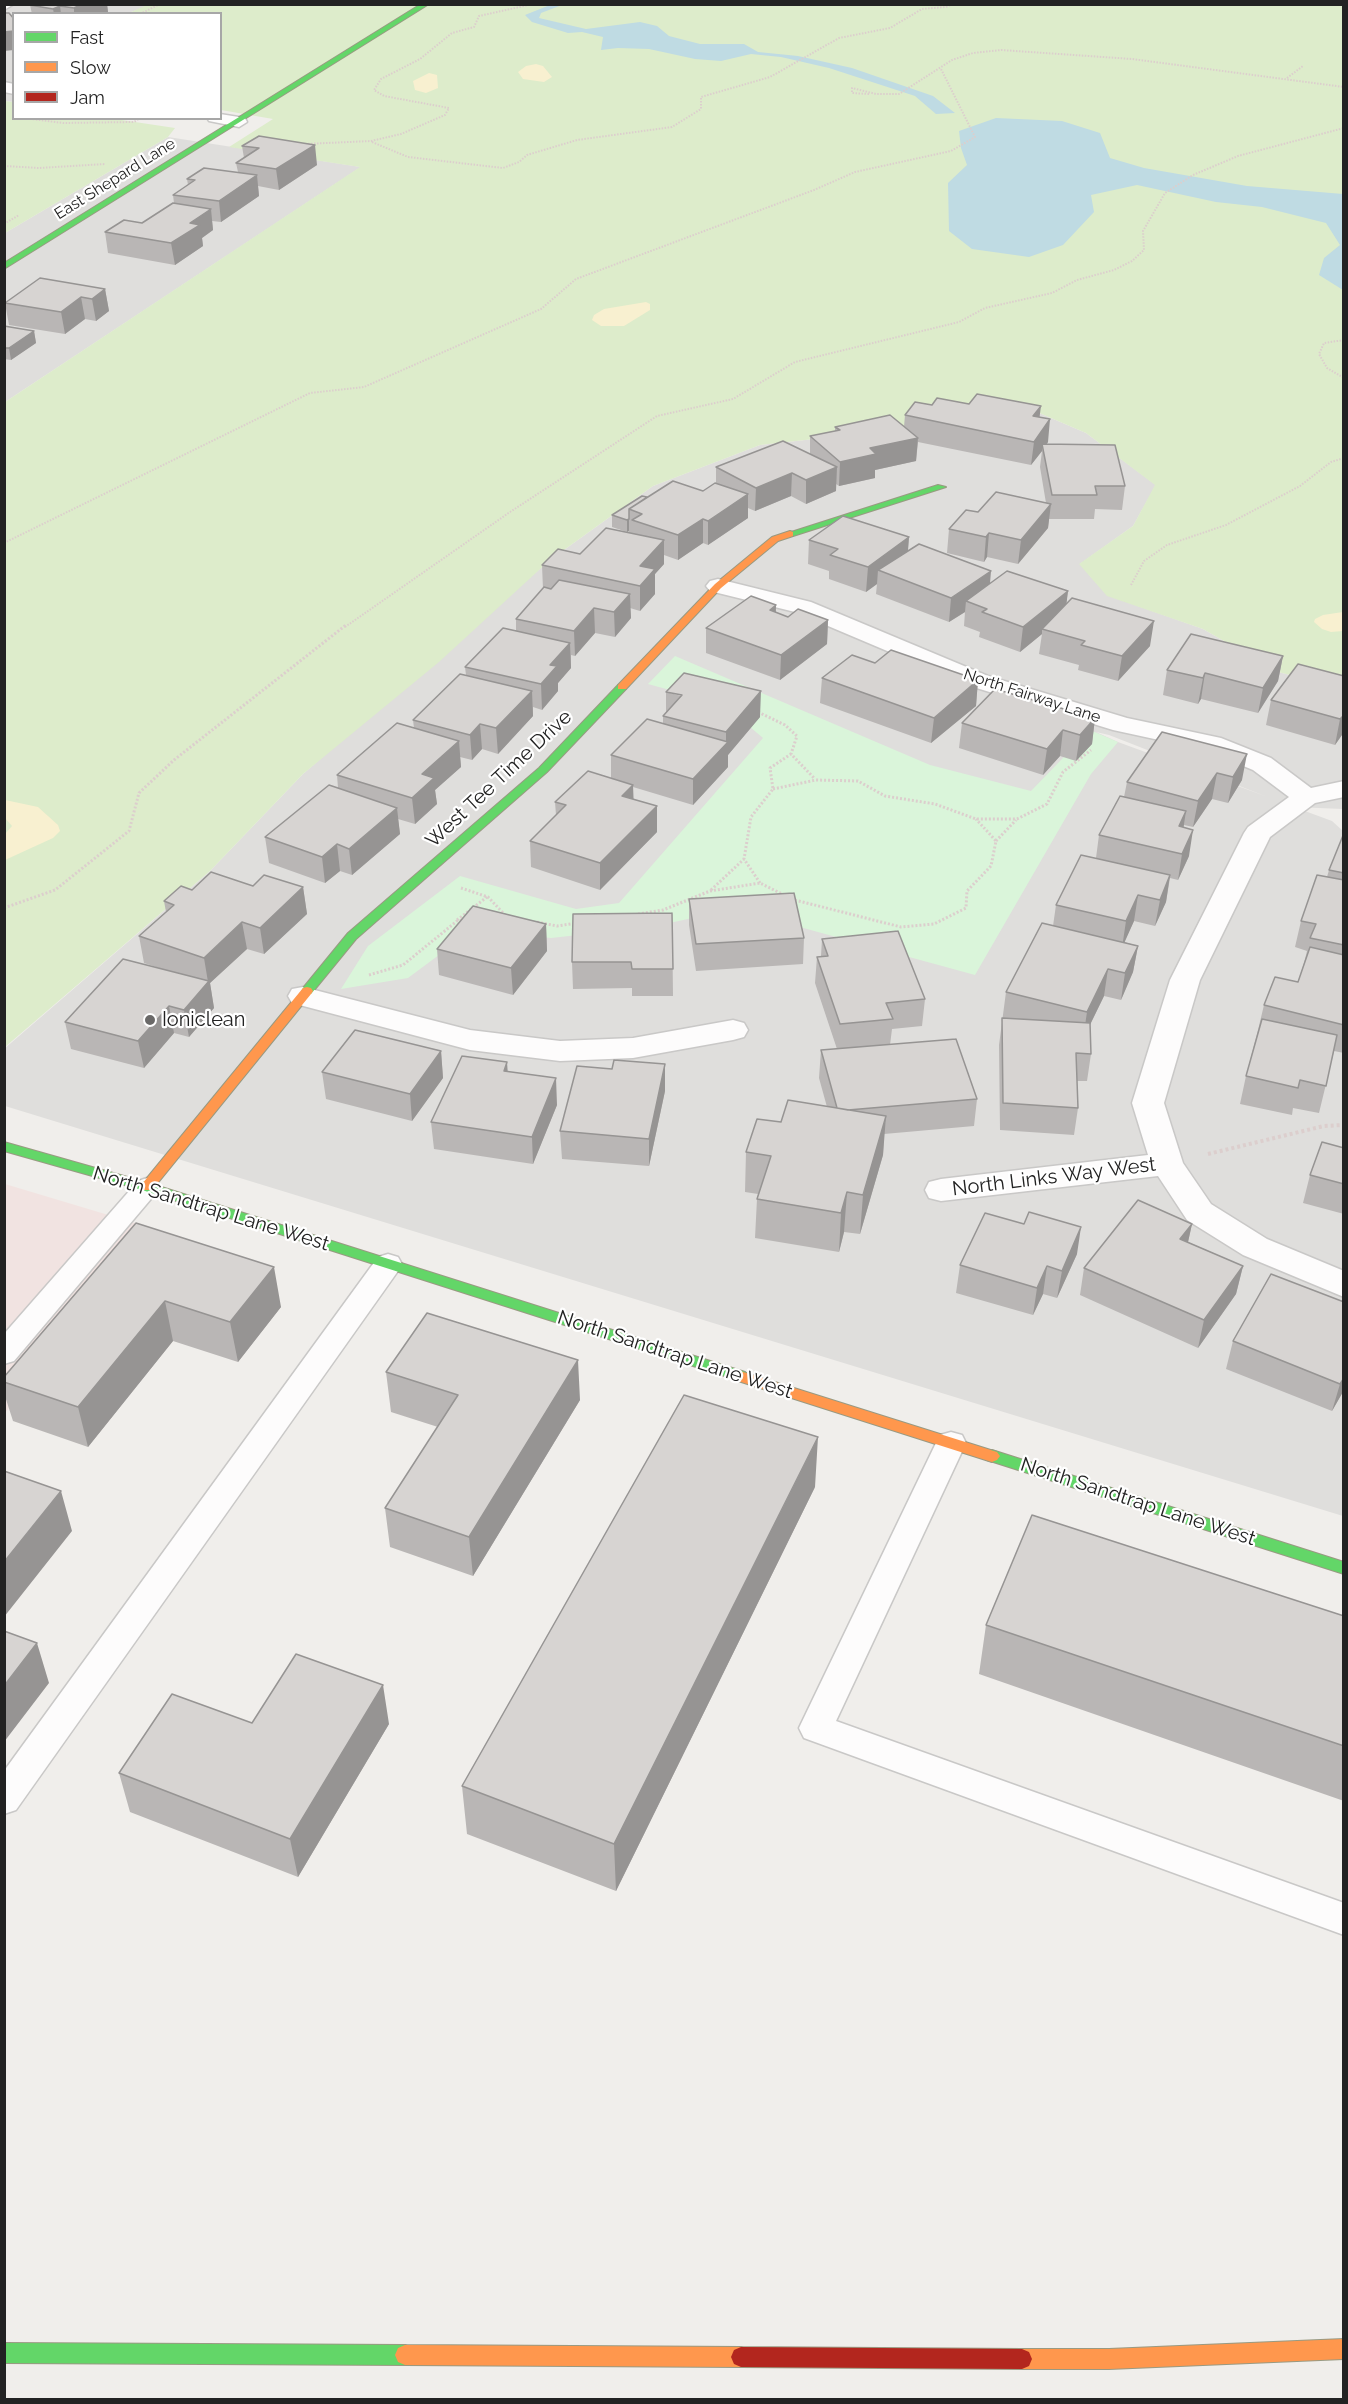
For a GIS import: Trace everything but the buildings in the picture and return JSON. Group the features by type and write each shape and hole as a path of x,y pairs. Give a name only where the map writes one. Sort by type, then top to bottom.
{"main road":[{"name":"East Shepard Lane","path":"4,267 426,4"},
{"name":"West Tee Time Drive","path":"147,1187 352,936 543,770 718,586 775,539 941,487"},
{"name":"North Sandtrap Lane West","path":"4,1146 147,1187 1344,1568"},
{"path":"4,2353 1109,2359 1344,2349"}],"street":[{"path":"222,119 239,122"},
{"name":"North Fairway Lane","path":"718,586 803,607 979,681 1122,725 1212,744 1262,764 1306,797"},
{"path":"1344,789 1306,797 1258,833 1185,980 1148,1103 1167,1164 1198,1212 1255,1247 1344,1285"},
{"path":"303,996 470,1040 560,1050 633,1048 733,1030"},
{"name":"North Links Way West","path":"941,1190 1167,1164"}],"lane":[{"path":"4,1354 147,1187"},
{"path":"4,1799 388,1264"},
{"path":"951,1443 816,1728 1344,1919"}],"path":[{"path":"144,12 160,4"},
{"path":"371,141 408,157 503,168 519,162 527,155 577,140 672,127 701,109 701,97 771,77 839,38 890,28 922,9 946,8 953,4"},
{"path":"868,94 852,93 852,88 876,94 899,94 952,60 973,53 1001,50 1132,59 1344,87"},
{"path":"1286,78 1303,66"},
{"path":"4,543 310,393 364,387 541,309 576,279 814,190 855,172 951,151 975,137 941,69"},
{"path":"40,120 63,123 134,122 137,120"},
{"path":"4,908 55,890 129,831 139,793 174,760 357,617 510,512 657,416 733,399 795,362 959,322 985,308 1052,294 1077,280 1114,270 1132,261 1144,250 1143,231 1165,193 1193,175 1238,156 1344,128"},
{"path":"4,166 39,168 105,164"},
{"path":"1344,340 1324,343 1319,354 1327,368 1344,378"},
{"path":"1131,585 1144,561 1167,545 1227,525 1300,486 1331,462 1344,458"},
{"path":"754,708 760,714 785,725 797,736 791,754 770,768 773,789"},
{"path":"744,858 760,883 796,902 901,927 934,924 966,908 967,891 992,866 996,841 1017,819 1047,804 1064,772 1122,725"},
{"path":"791,754 816,780"},
{"path":"710,891 744,858 751,817 773,789 816,780 858,781 885,796 935,804 975,819 1017,819"},
{"path":"975,819 996,841"},
{"path":"423,876 488,897 506,916"},
{"path":"628,915 663,910 710,891 760,883"},
{"path":"303,996 403,965 488,897"},
{"path":"496,917 516,918"},
{"path":"457,921 467,920"},
{"path":"527,920 557,926 581,923"},
{"path":"1167,1164 1324,1126 1344,1125"}],"shaded area":[{"path":"4,5 149,5 132,12 12,12 12,102 5,101"},
{"path":"168,137 361,167 5,402 5,233"},
{"path":"1030,409 1086,433 1156,485 1133,526 1080,564 1107,595 1203,629 1278,672 1343,688 1343,809 1294,807 1332,821 1343,831 1343,1516 5,1106 4,1049 210,871 303,774 550,560 653,486 760,445 904,429","holes":["1096,732 1109,735 1265,796"]},
{"path":"5,1184 155,1229 5,1413"}],"green space":[{"path":"149,4 1343,5 1343,688 1278,672 1203,629 1107,596 1079,564 1133,526 1155,485 1086,433 1030,409 904,429 760,445 653,486 550,560 439,662 303,774 210,871 5,1047 5,402 360,167 229,147 273,119 222,110 222,12 131,12"},
{"path":"5,101 12,102 12,120 122,120 175,128 168,137 5,233"},
{"path":"675,656 930,765 1031,791 1090,730 1118,742 1091,774 975,975 734,909 651,927 551,938 474,929 408,978 341,989 368,946 460,876 576,909 619,903 763,738 724,705 648,684"}],"sand":[{"path":"536,64 543,66 552,77 544,82 523,79 518,72 526,66"},
{"path":"429,73 437,75 438,88 426,93 415,90 413,81"},
{"path":"646,302 650,304 650,310 624,326 601,326 592,320 594,315 604,309"},
{"path":"1343,612 1343,631 1331,632 1322,629 1314,622 1323,615"},
{"path":"5,800 38,807 58,825 60,831 53,838 5,860 5,834 12,826 5,818"}],"water":[{"path":"550,5 562,5 541,13 539,18 586,29 640,22 657,26 669,36 700,44 744,44 758,52 798,56 852,68 933,96 955,113 936,114 915,96 829,68 781,57 751,54 721,61 695,59 649,49 601,50 603,37 582,32 568,33 532,22 525,15"},
{"path":"996,118 1062,121 1100,133 1110,158 1144,168 1247,186 1343,194 1343,290 1319,275 1324,258 1340,245 1326,223 1262,207 1216,202 1137,185 1091,195 1094,212 1063,245 1029,257 972,249 949,231 948,183 967,165 961,148 959,131"}],"traffic: fast":[{"path":"4,267 426,4"},
{"path":"790,534 941,487"},
{"path":"307,991 352,936 543,770 622,687"},
{"path":"4,1146 147,1187 740,1376"},
{"path":"992,1456 1344,1568"},
{"path":"4,2353 405,2355"}],"traffic: slow":[{"path":"622,687 718,586 775,539 790,534"},
{"path":"147,1187 307,991"},
{"path":"740,1376 992,1456"},
{"path":"1022,2359 1109,2359 1344,2349"},
{"path":"405,2355 741,2357"}],"traffic: jam":[{"path":"741,2357 1022,2359"}],"place":[{"name":"Ioniclean","path":"150,1020"}]}
